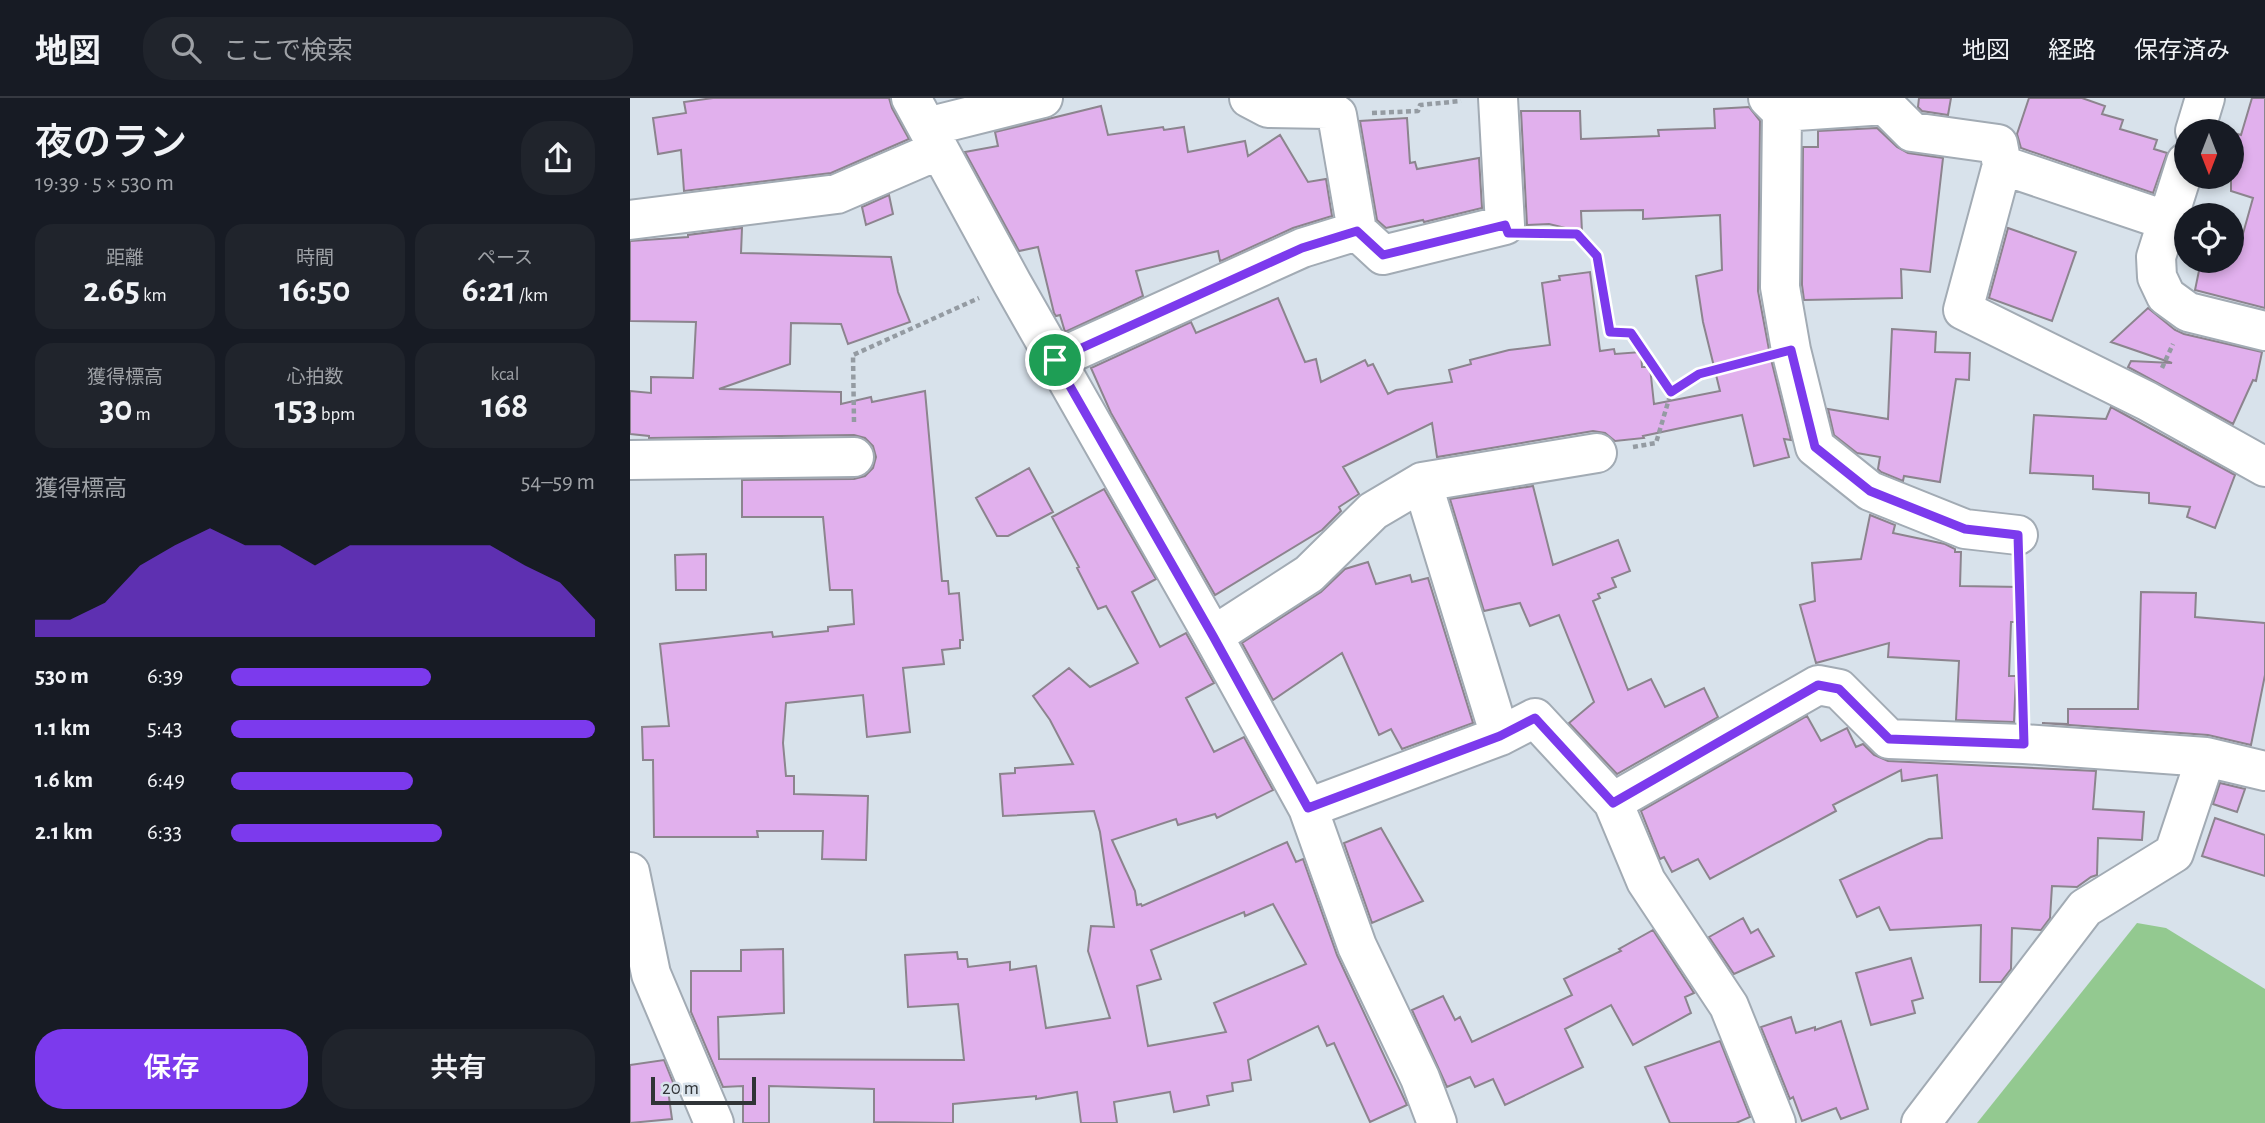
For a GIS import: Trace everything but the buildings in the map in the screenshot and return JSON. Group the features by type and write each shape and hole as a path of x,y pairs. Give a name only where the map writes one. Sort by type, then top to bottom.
{"street":[{"path":"630,220 836,194 926,125 1043,98"},
{"path":"1248,98 1268,108 1328,109 1337,115 1357,231 1383,255 1505,225 1485,99"},
{"path":"2199,119 2205,98"},
{"path":"2018,535 1965,529 1870,491 1815,447 1791,350 1780,287 1775,105 1885,105 1912,132 1998,144 2002,165 1964,310 2147,401 2265,467"},
{"path":"926,125 1055,360 1308,808 1357,946 1420,1078 1437,1123"},
{"path":"2002,165 2168,221"},
{"path":"2178,189 2156,257 2157,277 2166,296 2188,312 2265,331"},
{"path":"1055,360 1302,248 1357,231"},
{"path":"1213,636 1309,574 1373,511 1422,482 1597,453"},
{"path":"630,460 854,457"},
{"path":"1422,482 1500,736"},
{"path":"1613,803 1818,685 1839,689 1889,739 2024,744 2206,757 2265,771"},
{"path":"1308,808 1500,736 1535,718 1613,803 1646,881 1728,1006 1776,1123"},
{"path":"1921,1123 2085,908 2174,853 2206,757"},
{"path":"630,878 651,974 714,1123"}],"path":[{"path":"1337,115 1418,111 1420,105 1485,99"},
{"path":"1505,225 1508,233 1577,234 1597,256 1610,332 1631,333 1671,392"},
{"path":"854,457 853,355 1012,283"},
{"path":"2147,401 2188,312"},
{"path":"1597,453 1656,443 1671,392 1699,374 1791,350"},
{"path":"2018,535 2024,744"}],"green space":[{"path":"2137,923 2166,928 2265,989 2265,1123 1977,1123"}],"route":[{"path":"1505,225 1508,233 1577,234 1597,256 1610,332 1631,333 1671,392 1699,374 1791,350 1815,447 1870,491 1965,529 2018,535 2024,744 1889,739 1839,689 1818,685 1613,803 1535,718 1500,736 1308,808 1055,360 1302,248 1357,231 1383,255 1505,225"}]}
